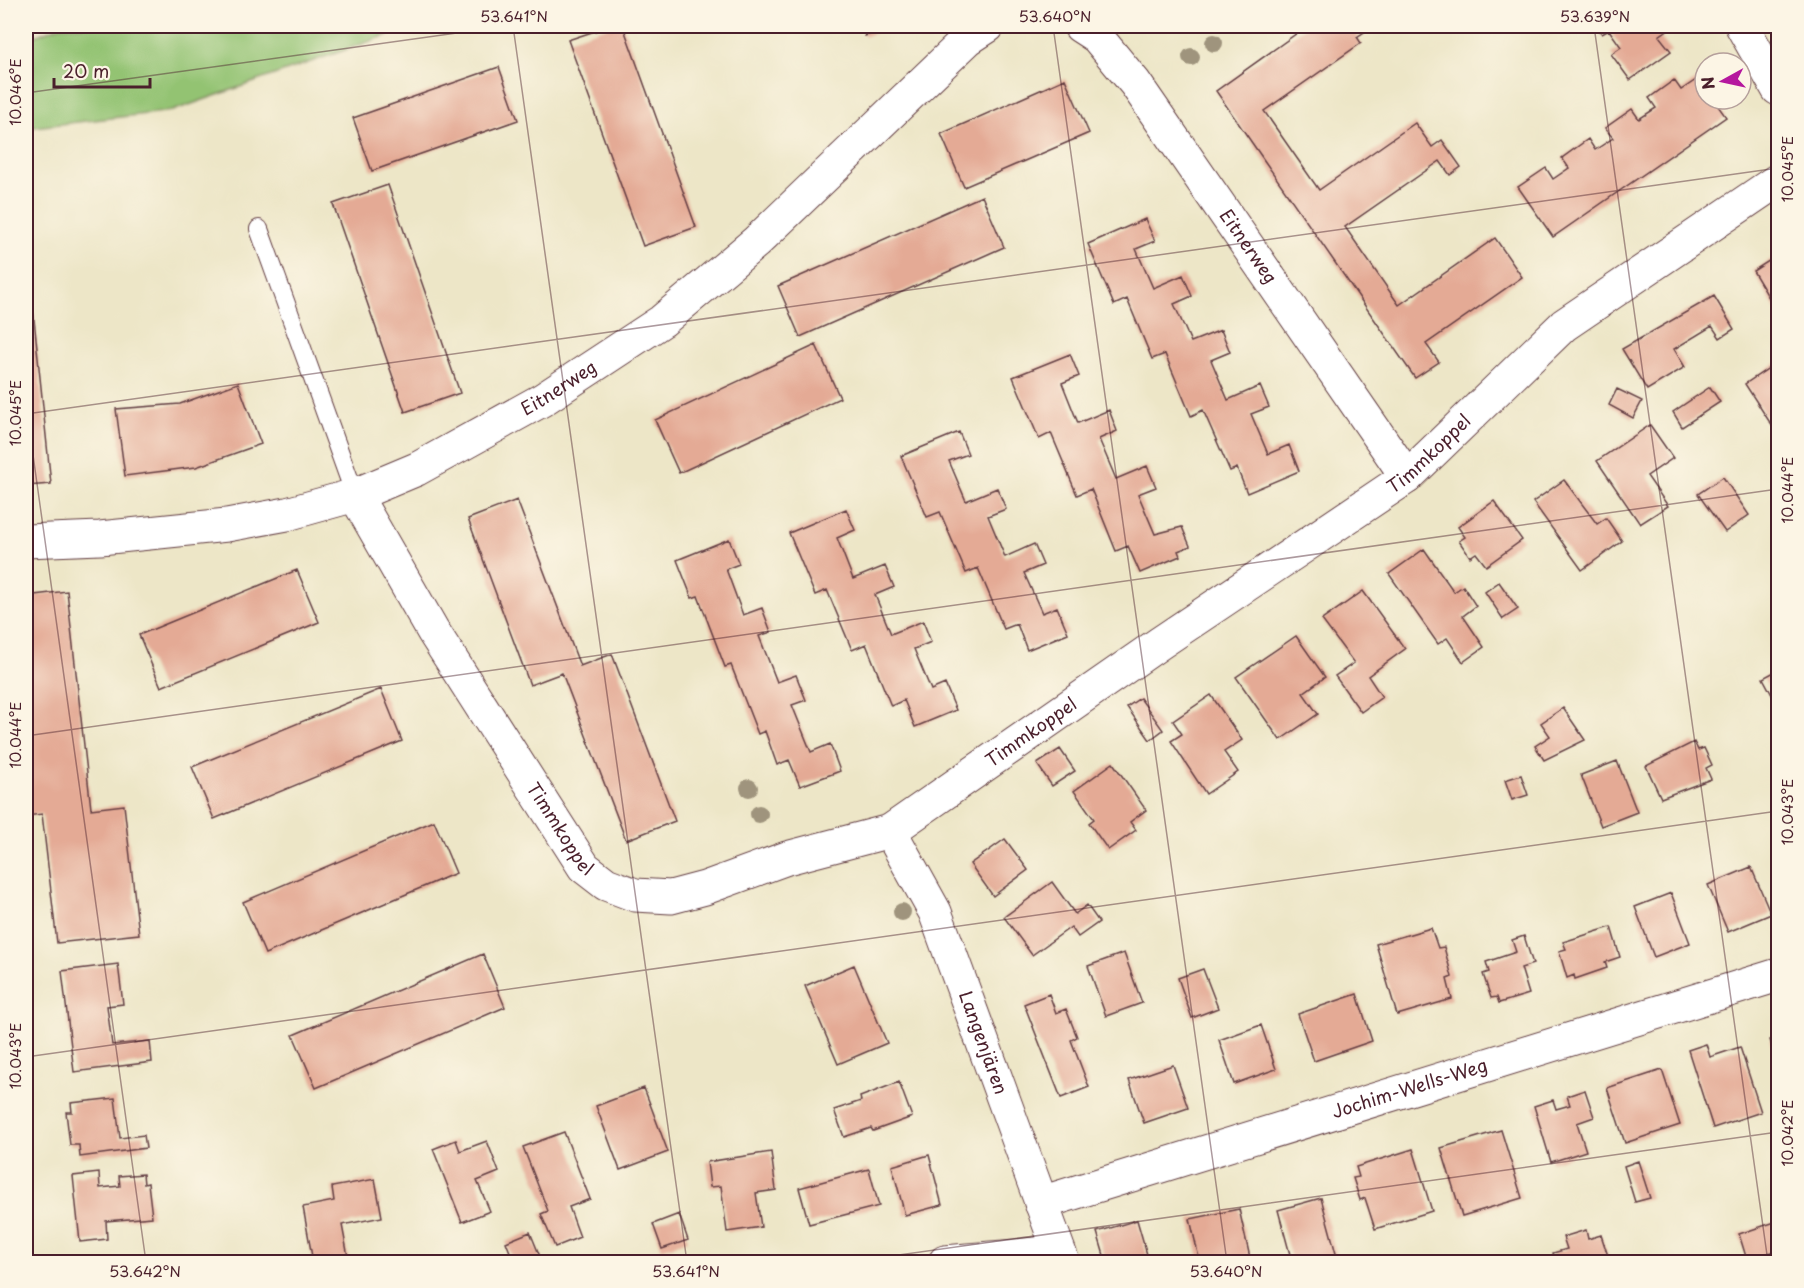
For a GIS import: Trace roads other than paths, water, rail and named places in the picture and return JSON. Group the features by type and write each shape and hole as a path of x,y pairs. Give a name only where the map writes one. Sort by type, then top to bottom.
{"street":[{"name":"Eitnerweg","path":"26,541 100,537 227,525 287,514 356,495 417,469 542,400 662,321 756,242 968,39 988,26"},
{"name":"Eitnerweg","path":"1080,26 1097,37 1135,83 1407,477"},
{"path":"1742,26 1779,89"},
{"name":"Timmkoppel","path":"356,495 433,632 584,867 606,884 635,895 671,897 705,888 787,858 890,831 1160,643 1407,477 1564,325 1779,180"},
{"name":"Langenjären","path":"890,831 935,912 1061,1257"},
{"name":"Jochim-Wells-Weg","path":"1041,1203 1779,975"},
{"path":"945,1263 1061,1257"}],"lane":[{"path":"259,229 356,495"}]}
